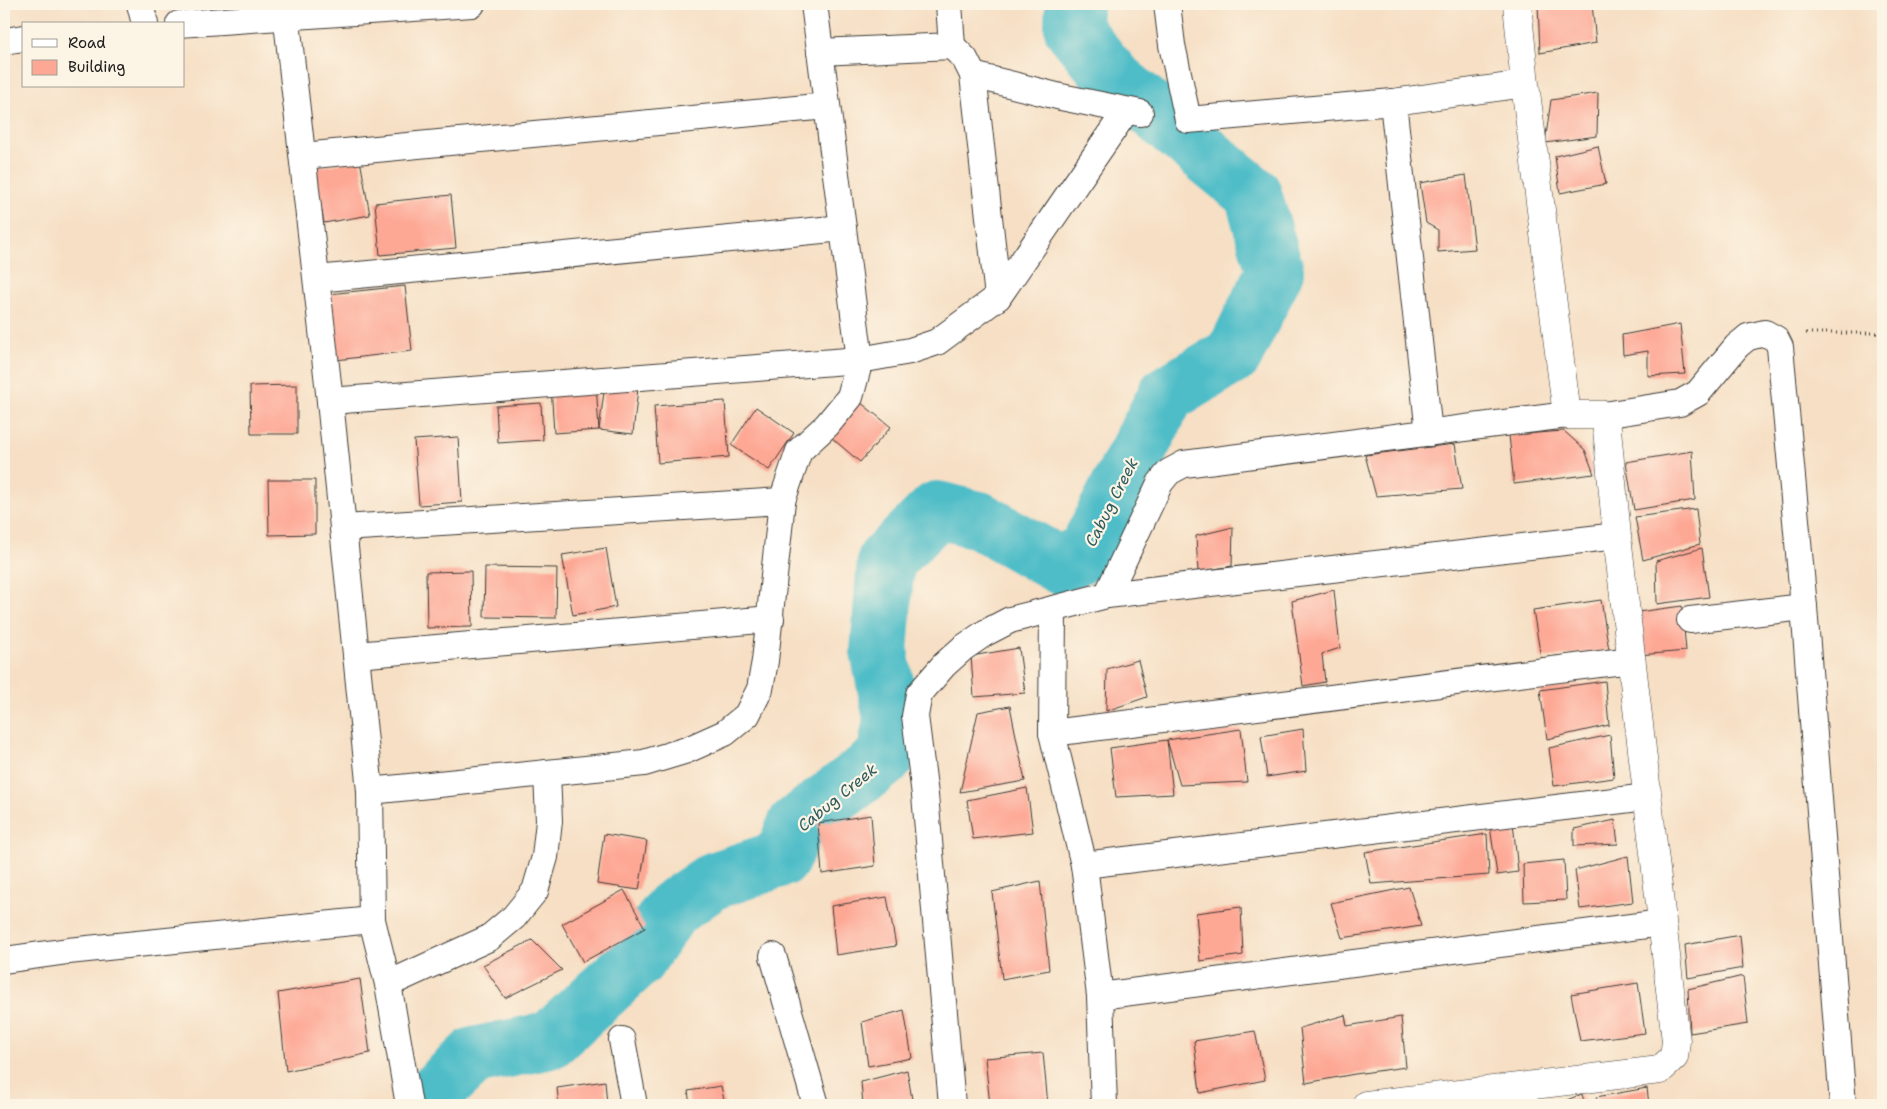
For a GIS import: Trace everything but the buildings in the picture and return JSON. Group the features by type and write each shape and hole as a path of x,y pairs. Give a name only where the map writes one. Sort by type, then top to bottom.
{"street":[{"path":"140,4 144,22"},
{"path":"185,23 286,10 472,4"},
{"path":"370,791 644,763 687,750 725,733 747,715 760,689 771,619 782,501 799,451 827,425 850,397 860,360 814,4"},
{"path":"949,4 952,46 965,59 973,75 998,297"},
{"path":"1167,4 1172,45 1188,120 1392,102 1526,84"},
{"path":"1517,4 1567,416"},
{"path":"286,10 317,279 370,791 372,920 388,984 409,1103"},
{"path":"4,40 22,38"},
{"path":"820,52 952,46"},
{"path":"330,401 860,360 910,351 937,342 998,297 1134,113 1061,98 973,75"},
{"path":"1392,102 1429,433"},
{"path":"303,156 827,106"},
{"path":"317,279 843,228"},
{"path":"1108,595 1160,484 1169,472 1184,464 1567,416 1604,415 1680,403 1698,393 1737,346 1748,337 1765,333 1776,339 1780,347 1804,607 1843,1105"},
{"path":"1366,1105 1660,1070 1674,1057 1676,1041 1616,536 1604,415"},
{"path":"343,528 782,501"},
{"path":"952,1105 925,795 915,716 919,694 944,665 963,648 985,633 1010,620 1108,595 1616,536"},
{"path":"1690,620 1804,607"},
{"path":"1053,609 1052,733 1084,865 1100,996 1104,1105"},
{"path":"356,655 771,619"},
{"path":"1052,733 1631,660"},
{"path":"388,984 489,938 514,917 535,891 544,857 550,821 547,773"},
{"path":"1084,865 1647,797"},
{"path":"4,960 372,920"},
{"path":"1100,996 1662,922"},
{"path":"773,956 816,1105"},
{"path":"622,1040 634,1105"}],"path":[{"path":"1765,333 1883,333"}],"waterway":[{"name":"Cabug Creek","path":"421,1105 474,1056 550,1040 637,960 672,909 713,881 782,858 796,825 885,758 892,718 879,652 886,560 937,510 979,520 1059,565 1086,552 1167,394 1234,355 1275,271 1253,194 1113,78 1073,29 1074,4"}]}
